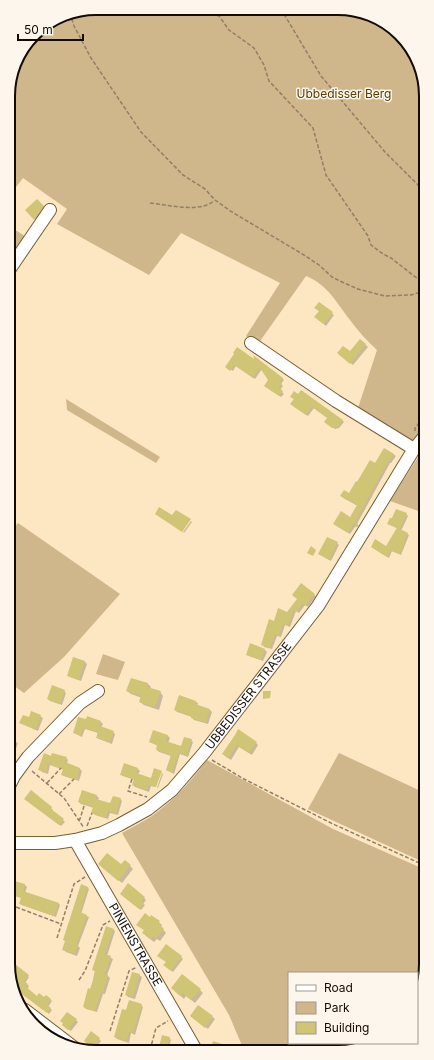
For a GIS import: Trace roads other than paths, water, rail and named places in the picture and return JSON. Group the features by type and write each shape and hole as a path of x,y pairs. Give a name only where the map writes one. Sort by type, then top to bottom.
{"street":[{"path":"15,261 50,210"},
{"path":"251,343 336,401 414,449"},
{"name":"UBBEDISSER STRASSE","path":"15,843 55,843 75,840 102,832 119,825 157,803 172,790 204,753 318,606 419,443"},
{"path":"15,775 23,763 80,703 98,691"},
{"name":"PINIENSTRASSE","path":"75,840 193,1045"}],"park label":[{"name":"Ubbedisser Berg","path":"344,94"}]}
